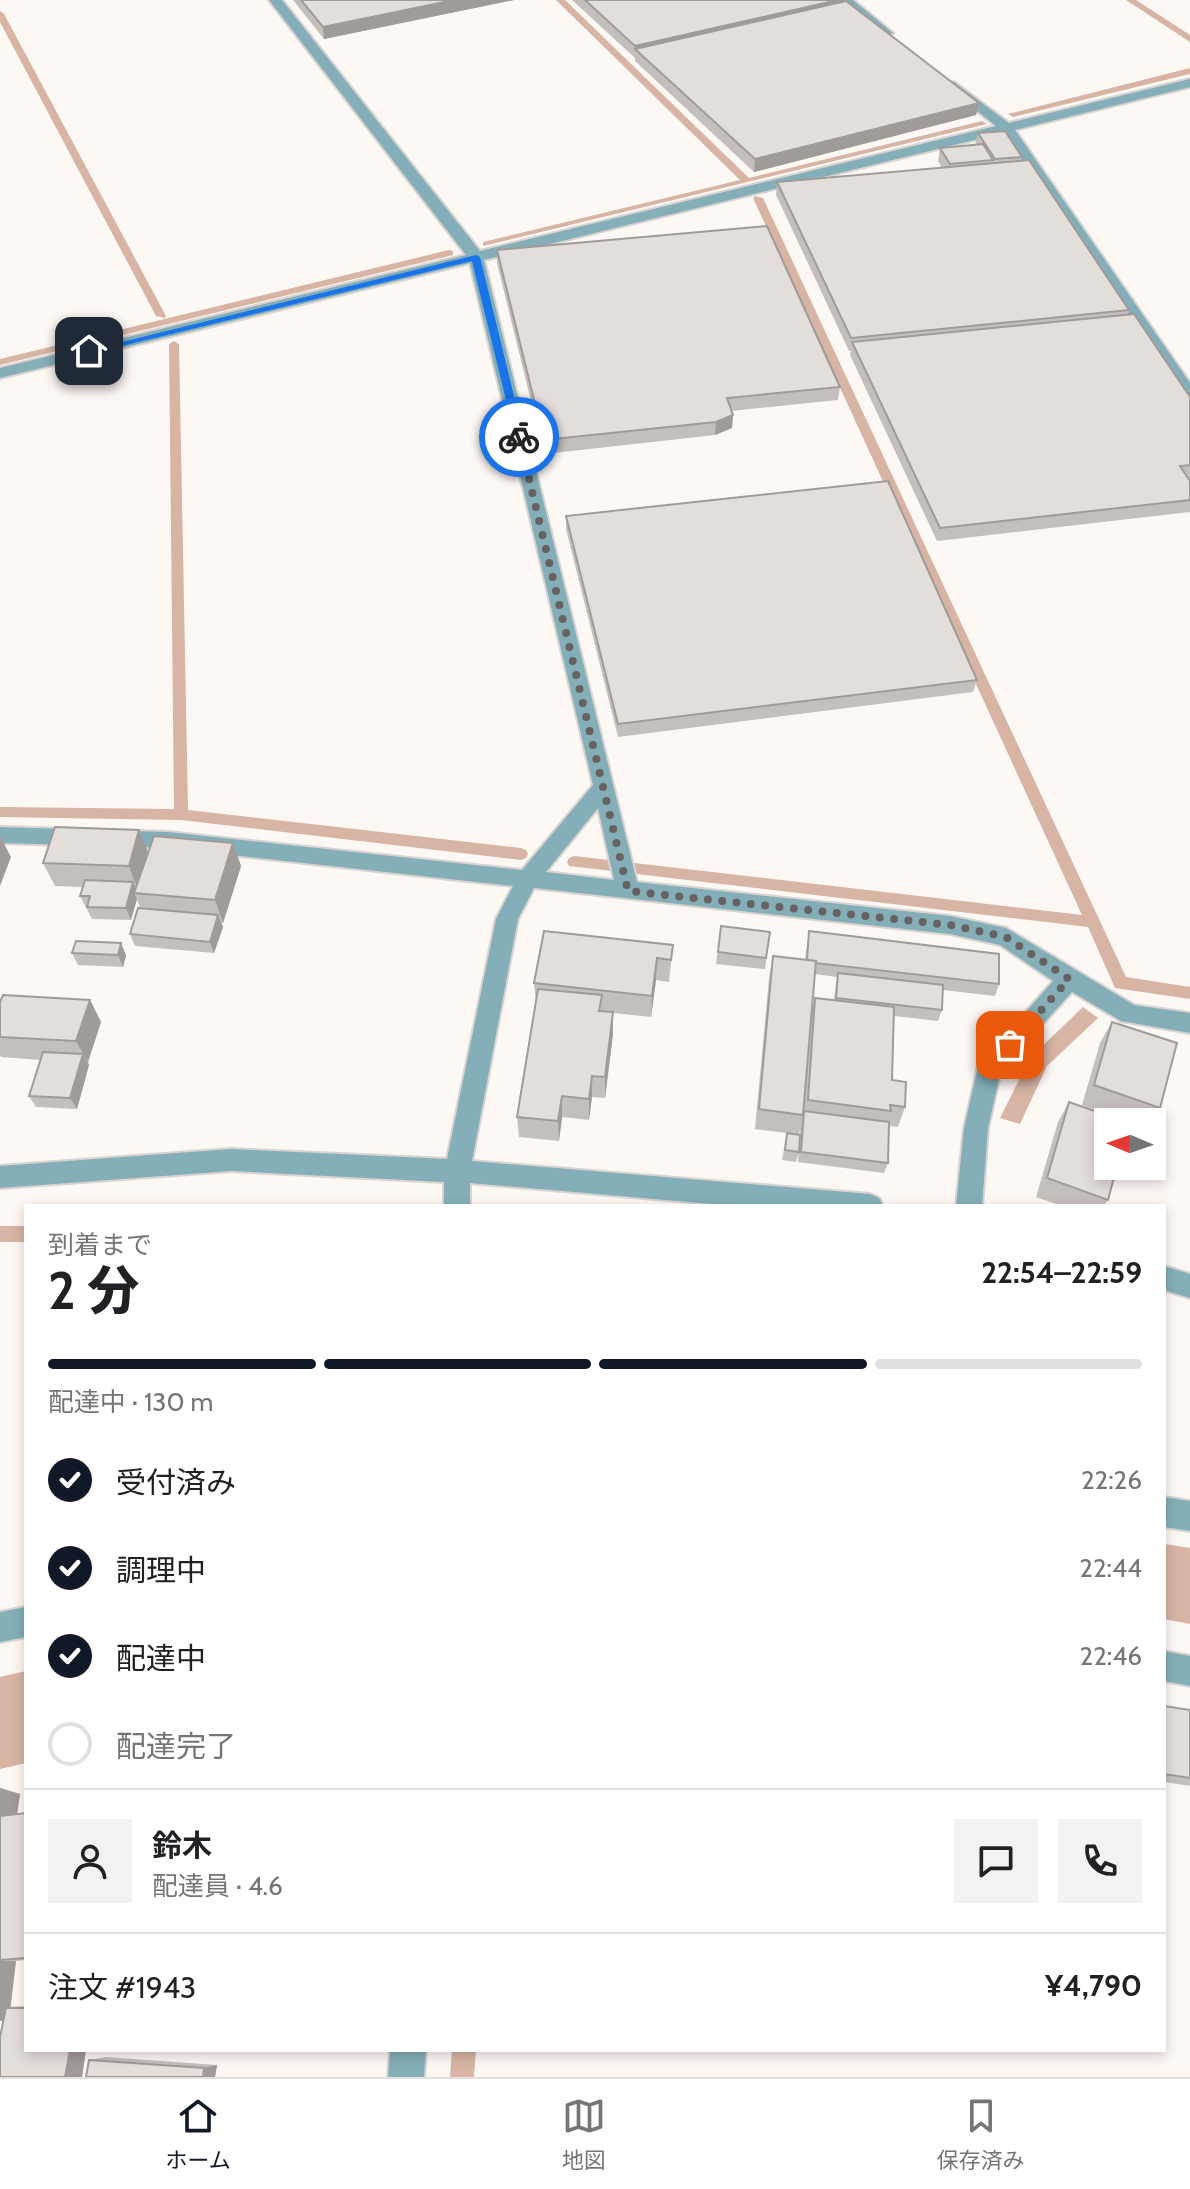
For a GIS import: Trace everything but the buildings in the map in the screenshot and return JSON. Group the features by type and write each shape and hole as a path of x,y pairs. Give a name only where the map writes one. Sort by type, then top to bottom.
{"street":[{"path":"275,0 476,257 625,877"},
{"path":"845,0 895,39"},
{"path":"945,79 1007,128 1190,395"},
{"path":"0,373 1190,83"},
{"path":"457,1204 457,1171 507,919 527,880 604,786"},
{"path":"0,835 168,840 527,880 625,877 950,925 1006,937 1129,1014 1190,1023"},
{"path":"969,1204 976,1128 990,1066 1069,979"},
{"path":"0,1177 231,1160 457,1171 846,1204"},
{"path":"1166,1279 1190,1286"},
{"path":"1166,1512 1190,1516"},
{"path":"0,1627 24,1622"},
{"path":"1166,1666 1190,1671"},
{"path":"406,2077 408,2052"}],"shaded area":[{"path":"1083,1007 1098,1018 1047,1066 1020,1124 1000,1118 1030,1058"},
{"path":"1166,1544 1190,1548 1190,1624 1166,1619"},
{"path":"24,1671 24,1763 0,1769 0,1677"}],"waterway":[{"path":"560,0 747,181"},
{"path":"1130,0 1190,39"},
{"path":"0,14 161,316"},
{"path":"1013,114 1190,71"},
{"path":"747,181 982,124"},
{"path":"487,244 747,181"},
{"path":"758,198 1093,922"},
{"path":"0,362 449,253"},
{"path":"174,344 181,815"},
{"path":"0,812 181,815"},
{"path":"181,815 521,854"},
{"path":"574,862 1093,922"},
{"path":"1093,922 1121,983 1190,993"},
{"path":"0,1234 24,1234"},
{"path":"462,2077 464,2052"}],"way so far":[{"path":"519,437 628,891 950,925 1006,937 1069,979 1010,1045"}],"route":[{"path":"89,351 476,257 519,437"}]}
